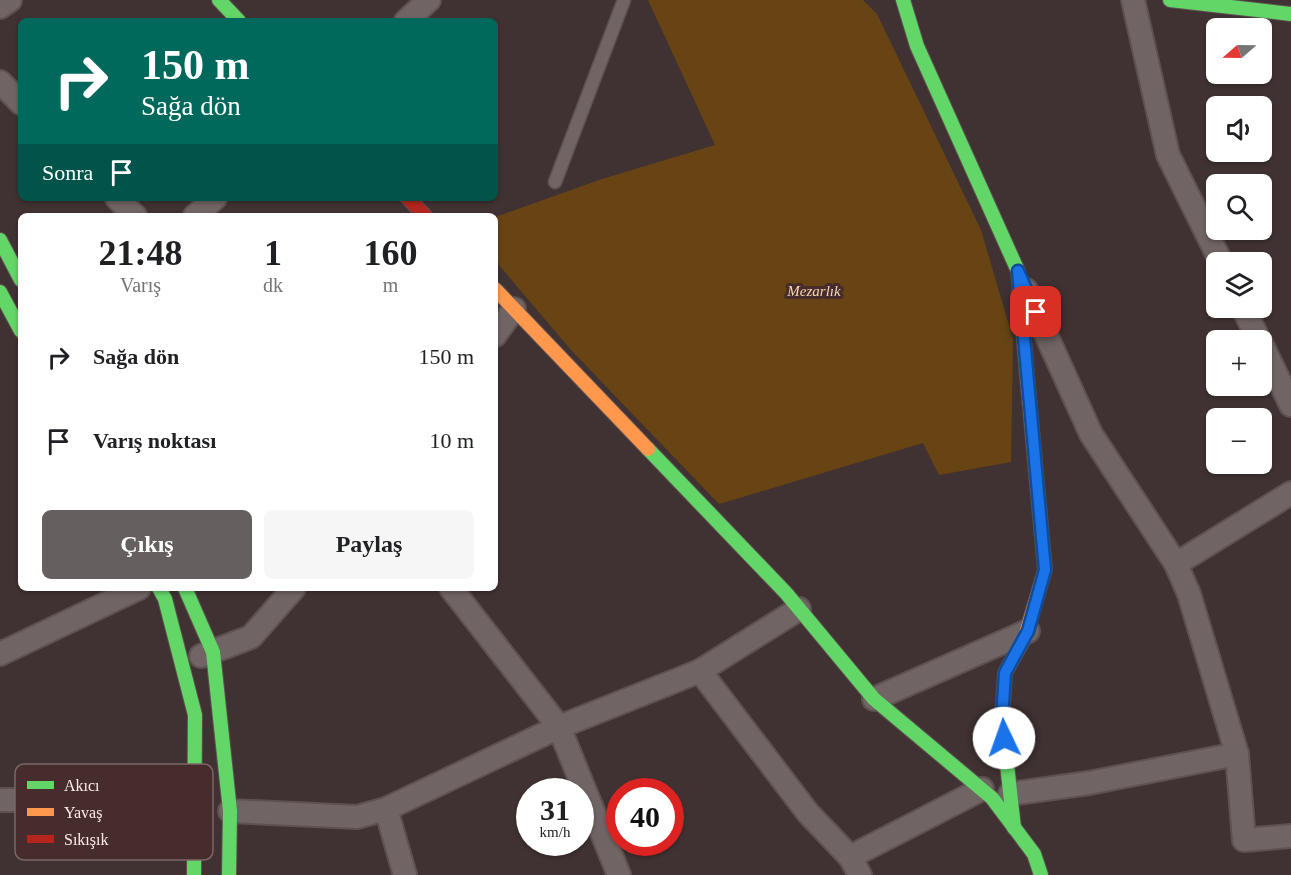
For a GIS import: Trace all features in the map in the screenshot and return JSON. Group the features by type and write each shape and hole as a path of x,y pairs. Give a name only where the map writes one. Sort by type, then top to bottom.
{"street":[{"path":"0,7 10,0"},
{"path":"219,0 236,18"},
{"path":"409,18 429,0"},
{"path":"903,0 917,46 1091,434 1176,564 1189,594 1237,754 1244,840 1291,836"},
{"path":"1133,0 1168,155 1216,252"},
{"path":"1170,0 1291,14"},
{"path":"0,82 18,100"},
{"path":"120,201 132,213"},
{"path":"198,213 212,201"},
{"path":"411,201 422,213"},
{"path":"0,240 18,274"},
{"path":"1014,828 1002,719 1005,673 1028,631 1045,570 1018,271"},
{"path":"0,292 18,325"},
{"path":"498,292 799,609 874,699 992,798 1034,854 1041,875"},
{"path":"498,331 514,309"},
{"path":"1272,366 1291,405"},
{"path":"1176,564 1291,493"},
{"path":"0,654 133,591"},
{"path":"161,591 165,599 195,715 195,764"},
{"path":"186,591 213,652 230,811 229,875"},
{"path":"181,662 251,637 291,591"},
{"path":"453,591 559,727 619,875"},
{"path":"230,811 357,817 386,810 559,727 700,671 799,609"},
{"path":"874,699 1028,631"},
{"path":"700,671 808,813 855,866 982,789"},
{"path":"1010,794 1089,783 1237,754"},
{"path":"0,800 15,800"},
{"path":"386,810 404,874"},
{"path":"194,860 194,875"}],"lane":[{"path":"555,182 624,0"}],"green space":[{"name":"Mezarlık","path":"648,0 863,0 877,14 981,230 1013,339 1011,462 939,475 923,443 719,504 571,350 499,265 498,216 602,179 715,145"}],"traffic: fast":[{"path":"219,0 236,18"},
{"path":"903,0 917,46 1018,271 1027,375"},
{"path":"1170,0 1291,14"},
{"path":"0,240 18,274"},
{"path":"0,292 18,325"},
{"path":"648,449 786,593 874,699 992,798 1034,854 1041,875"},
{"path":"161,591 165,599 195,715 195,764"},
{"path":"186,591 213,652 230,811 229,875"},
{"path":"1014,828 1002,719 1005,673 1025,637"},
{"path":"194,860 194,875"}],"traffic: slow":[{"path":"498,292 648,449"},
{"path":"1025,637 1045,570 1027,375"}],"traffic: jam":[{"path":"411,201 422,213"}],"route":[{"path":"1004,738 1002,719 1005,673 1028,631 1045,570 1018,271 1036,312"}]}
